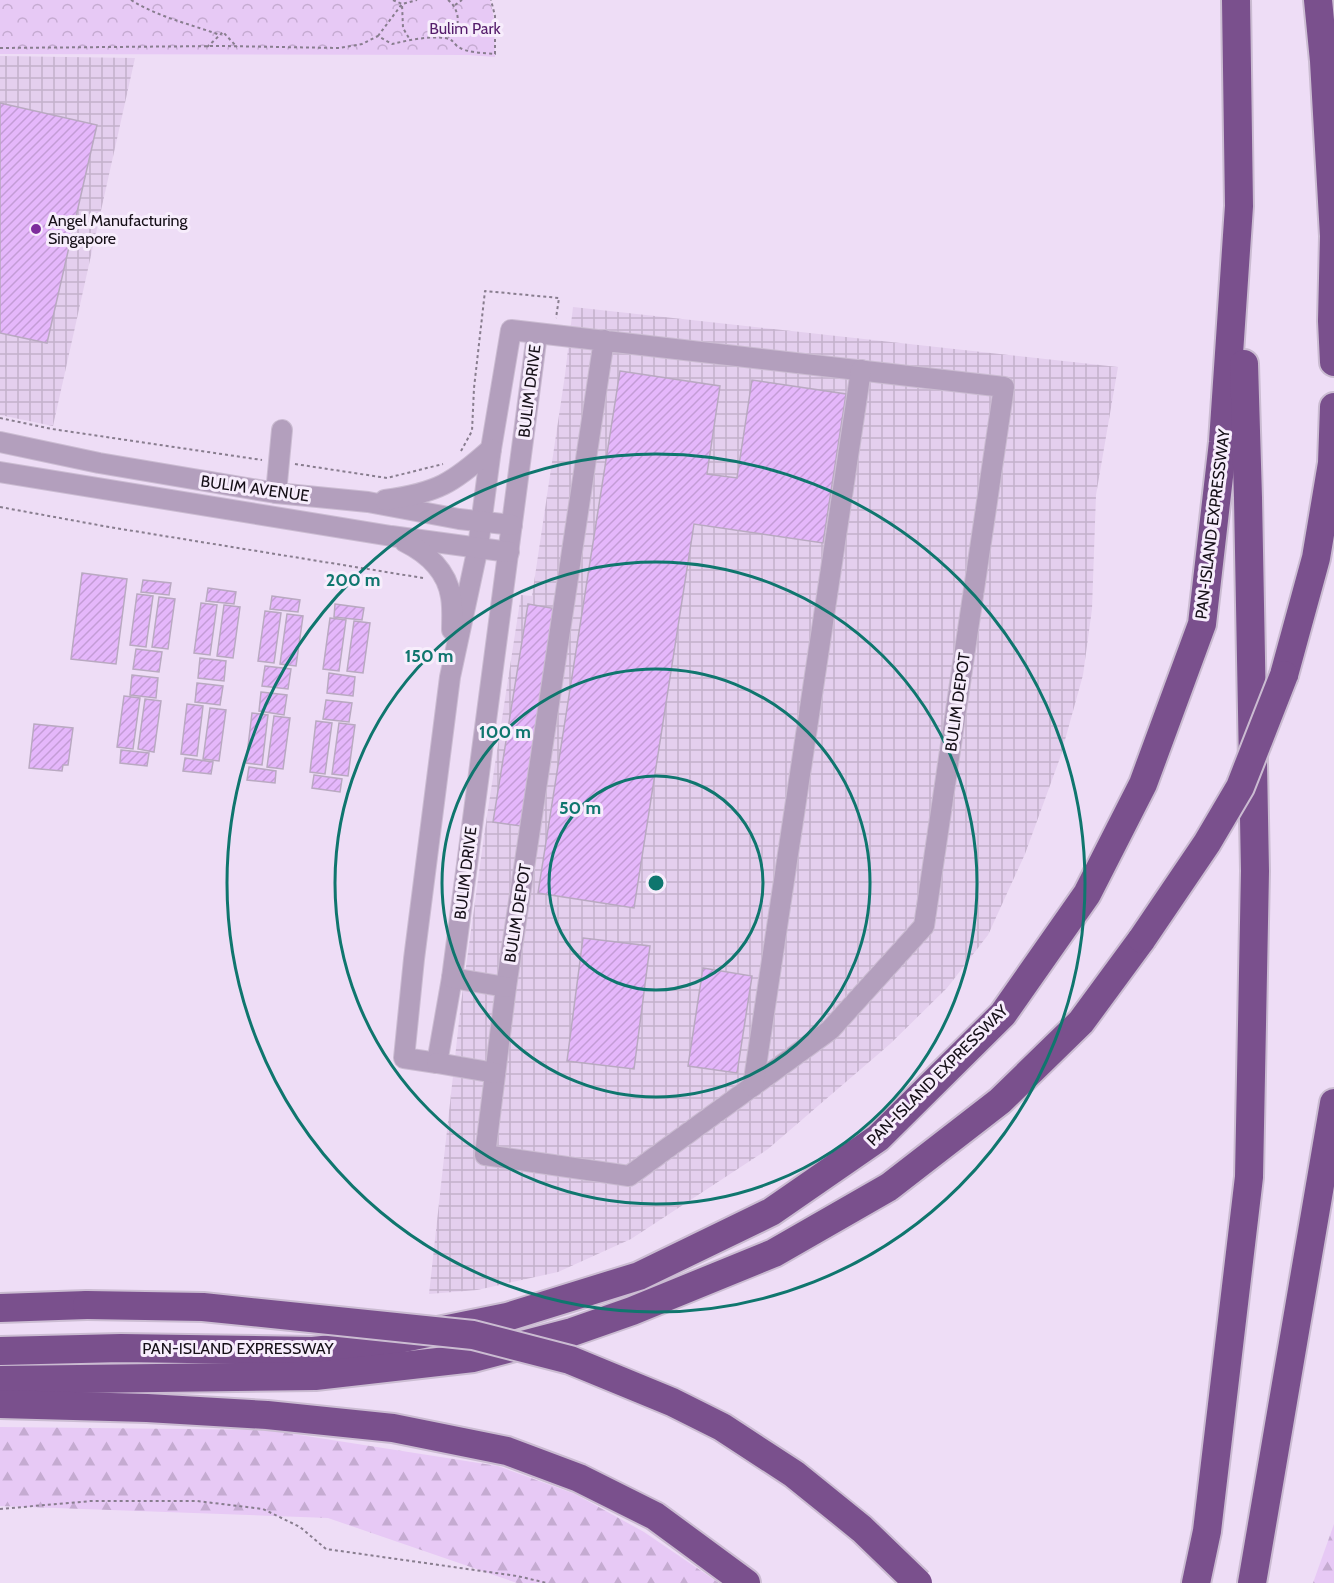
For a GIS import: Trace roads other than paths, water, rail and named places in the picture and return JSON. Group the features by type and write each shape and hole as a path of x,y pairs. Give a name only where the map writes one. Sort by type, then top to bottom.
{"highway":[{"name":"PAN-ISLAND EXPRESSWAY","path":"0,1351 121,1348 313,1351 369,1345 507,1317 639,1276 771,1212 878,1138 1003,1014 1087,894 1143,784 1202,624 1223,442 1239,206 1236,0"},
{"path":"1318,0 1324,60 1334,236 1332,321 1334,362"},
{"path":"1196,1583 1207,1531 1248,1177 1255,871 1248,498 1239,206"},
{"name":"PAN-ISLAND EXPRESSWAY","path":"0,1380 315,1376 473,1358 572,1332 632,1311 774,1253 889,1187 1000,1101 1081,1022 1142,939 1207,843 1240,787 1284,675 1316,558 1332,462 1334,407"},
{"path":"1252,1583 1334,1103"},
{"path":"0,1308 87,1305 203,1306 473,1335 570,1360 672,1402 722,1427 794,1474 862,1529 918,1583"},
{"path":"0,1404 147,1408 267,1415 393,1428 507,1451 579,1478 655,1516 746,1583"}],"street":[{"name":"BULIM DRIVE","path":"511,330 545,335 512,525 452,978 437,1063 404,1058 414,959 450,676 478,547 491,449 511,330"},
{"name":"BULIM DEPOT","path":"545,335 604,340 1004,387 924,926 830,1030 629,1176 485,1155 506,987 604,340"},
{"path":"753,1086 861,370"},
{"path":"276,493 282,430"},
{"name":"BULIM AVENUE","path":"0,442 99,463 276,493 368,502 459,519 512,525"},
{"path":"368,502 413,496 445,485 463,474 491,449"},
{"name":"BULIM AVENUE","path":"0,472 391,536 509,552"},
{"path":"391,536 420,549 434,561 451,596 450,676"},
{"path":"452,978 506,987"},
{"path":"437,1063 495,1073"}],"place":[{"name":"Angel Manufacturing Singapore","path":"36,229"}],"park label":[{"name":"Bulim Park","path":"465,28"}]}
